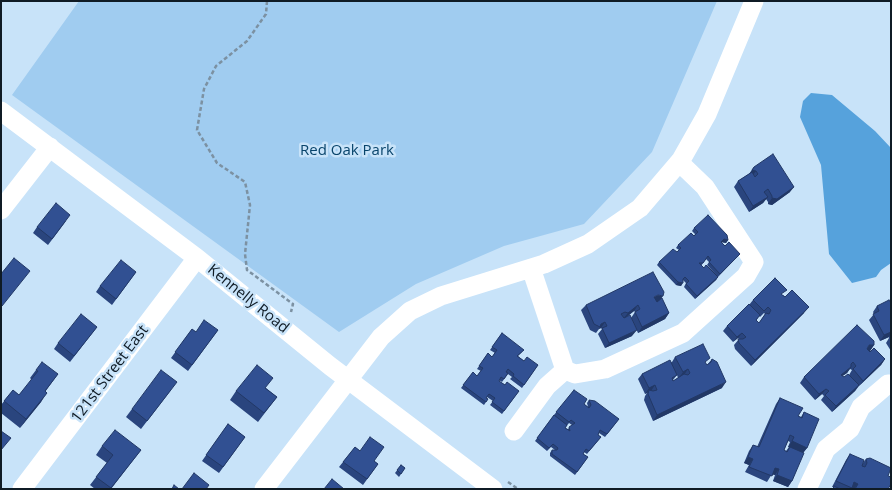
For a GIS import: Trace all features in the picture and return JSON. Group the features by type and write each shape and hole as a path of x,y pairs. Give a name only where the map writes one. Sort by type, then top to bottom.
{"street":[{"path":"264,489 381,337 410,311 441,296 544,264 588,244 640,208 679,162 708,114 754,1"},
{"name":"Kennelly Road","path":"1,111 197,258 348,379 493,489"},
{"path":"1,210 50,147"},
{"path":"531,268 565,370 574,374 605,369 683,333 746,276 754,262 705,186 679,162"},
{"name":"121st Street East","path":"22,489 197,258"},
{"path":"514,431 547,386 565,370"},
{"path":"807,489 826,449 850,429 860,407 888,384 891,384"}],"path":[{"path":"267,1 266,14 248,41 216,66 204,89 197,130 217,163 245,182 250,206 245,254 248,270 293,304 289,318"}],"green space":[{"name":"Red Oak Park","path":"79,1 717,1 652,152 584,224 504,246 416,284 339,332 12,95"}],"shaded area":[{"path":"811,93 832,95 875,131 891,148 891,263 881,270 876,277 852,283 829,254 821,165 800,117 803,101"}],"building":[{"path":"773,154 794,187 777,199 772,198 768,189 764,192 768,197 753,206 738,181 752,172 755,177 758,174 752,170 754,167"},
{"path":"56,203 70,215 52,239 37,227"},
{"path":"708,215 727,235 728,240 724,239 721,242 725,246 729,242 740,254 720,274 709,262 711,260 708,256 703,263 699,263 704,268 706,265 718,277 697,296 686,284 689,281 685,277 683,283 678,282 659,262 673,249 677,252 681,248 678,245 691,233 694,236 698,232 694,228"},
{"path":"14,258 30,271 2,306 1,274"},
{"path":"121,260 136,272 116,299 100,286"},
{"path":"653,272 664,292 663,296 658,295 654,297 657,302 662,298 669,313 642,327 635,312 640,309 638,305 628,313 621,314 624,318 630,315 637,330 609,343 602,328 607,326 605,322 600,327 594,324 586,305"},
{"path":"775,278 787,290 781,294 785,297 792,290 809,307 755,360 739,343 738,339 746,337 742,333 737,337 727,326 749,304 760,315 756,320 759,323 766,313 769,314 771,310 768,307 764,311 753,300"},
{"path":"889,300 891,303 891,332 884,335 873,314 879,311 877,306"},
{"path":"81,314 97,327 74,356 58,343"},
{"path":"204,320 218,330 192,365 175,352 192,329 196,332"},
{"path":"857,325 874,341 874,345 869,345 867,349 870,352 874,348 885,359 863,381 853,369 856,366 853,362 851,367 841,375 844,377 848,374 859,385 836,406 825,395 829,391 826,389 819,394 804,377"},
{"path":"502,333 524,350 517,356 524,361 527,357 538,365 524,385 508,369 504,379 501,377 499,381 505,385 507,382 519,391 504,411 492,402 495,398 489,394 486,402 463,385 473,372 477,376 483,368 479,366 488,353 492,357 497,350 492,347"},
{"path":"703,344 710,358 705,362 707,365 712,359 717,362 726,382 657,415 648,394 649,390 657,390 655,385 649,388 642,374 670,360 677,375 672,378 673,381 684,374 688,375 690,373 688,369 683,372 675,357"},
{"path":"42,362 58,374 45,391 47,393 26,419 4,401 13,390 19,395 38,371 36,370"},
{"path":"257,365 273,378 265,388 277,397 264,413 236,391"},
{"path":"161,370 177,382 147,421 132,409"},
{"path":"574,390 587,399 584,404 589,408 591,405 589,400 595,401 619,419 607,434 600,430 598,435 601,437 589,451 586,449 583,454 588,457 577,472 552,454 552,450 557,450 558,448 553,444 549,448 537,438 554,415 567,425 565,428 570,431 569,427 575,423 571,420 569,422 556,412"},
{"path":"780,398 803,408 798,416 802,418 804,412 819,419 807,448 792,441 794,437 790,435 784,450 787,452 790,447 804,453 792,481 777,475 779,469 775,468 772,476 749,467 753,459 748,457 753,445 759,447"},
{"path":"228,424 245,437 223,467 206,455"},
{"path":"115,430 141,450 111,488 96,477 113,455 102,446"},
{"path":"1,431 11,438 1,450"},
{"path":"370,437 384,447 374,461 378,464 367,479 343,462 355,447 360,451"},
{"path":"850,454 864,460 862,466 865,467 866,459 870,458 891,468 888,476 891,477 891,484 888,489 855,489 858,484 854,482 852,488 836,481"},
{"path":"401,465 405,468 401,474 397,470"},
{"path":"194,473 209,485 206,489 182,489"},
{"path":"332,479 344,489 324,489"}]}
